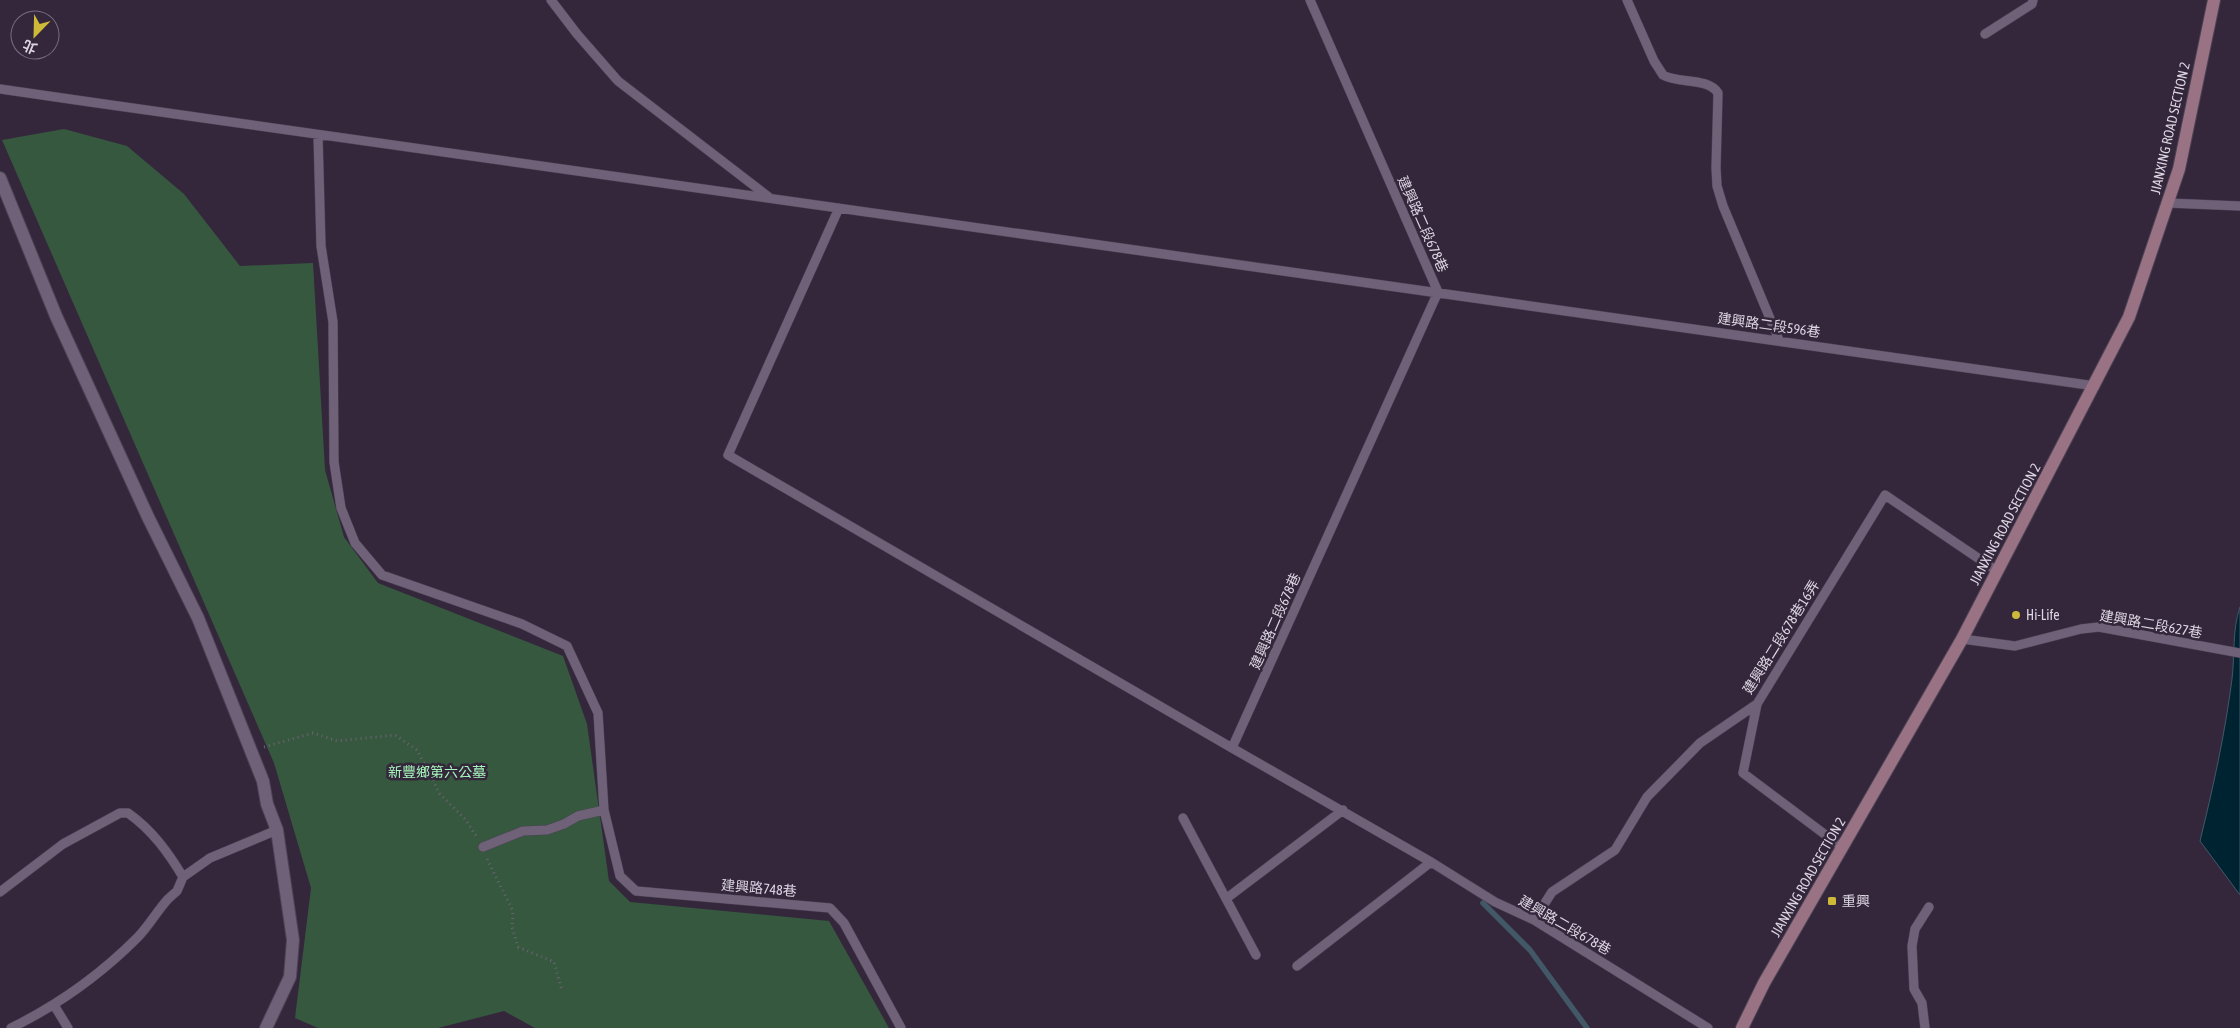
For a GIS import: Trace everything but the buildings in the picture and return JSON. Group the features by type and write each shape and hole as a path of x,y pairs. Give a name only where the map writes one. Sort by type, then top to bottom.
{"street":[{"name":"JIANXING ROAD SECTION 2","path":"1742,1028 1764,983 1962,639 2095,386 2129,317 2179,169 2214,0"},
{"path":"0,178 56,316 148,517 198,618 252,751 277,830 293,940 290,977 266,1028"}],"lane":[{"path":"551,0 577,34 618,81 772,200"},
{"name":"建興路二段678巷","path":"1310,0 1438,292 1232,748 1343,810 1495,902 1534,920 1708,1028"},
{"path":"1627,0 1654,61 1663,75 1707,85 1714,88 1718,94 1718,186 1723,206 1779,340"},
{"path":"1985,34 2032,4 2033,0"},
{"name":"建興路二段596巷","path":"0,89 772,200 1438,292 2095,386"},
{"name":"建興路748巷","path":"318,135 321,246 333,322 334,462 341,508 355,542 382,575 522,624 567,646 598,713 604,810 620,876 636,891 830,908 844,923 901,1028"},
{"path":"2168,203 2240,206"},
{"path":"839,208 728,455 1232,748"},
{"name":"建興路二段678巷16弄","path":"1534,920 1552,892 1615,850 1647,797 1700,743 1756,704 1885,495 1997,571"},
{"name":"建興路二段627巷","path":"1962,639 2015,646 2080,629 2099,627 2240,653"},
{"path":"1756,704 1743,773 1843,848"},
{"path":"484,847 523,831 547,830 564,824 578,816 604,810"},
{"path":"1227,898 1343,810"},
{"path":"0,892 63,844 120,813 128,813 151,832 173,860 182,877"},
{"path":"1183,818 1256,955"},
{"path":"11,1028 54,1005 91,979 138,937 168,899 174,896 182,877 210,858 277,830"},
{"path":"1297,966 1431,862"},
{"path":"1924,1028 1922,1003 1914,989 1912,946 1915,930 1929,907"},
{"path":"54,1005 68,1028"}],"path":[{"path":"252,751 313,733 337,741 396,735 417,750 440,794 466,819 484,847 488,864 513,911 512,927 518,948 554,962 562,991"}],"green space":[{"name":"新豐鄉第六公墓","path":"64,129 127,146 184,194 240,266 313,263 325,470 344,537 378,583 563,656 587,724 609,881 630,902 829,921 889,1028 535,1028 504,1011 438,1028 318,1028 295,1018 311,888 274,763 2,140"}],"water":[{"path":"2240,607 2240,895 2200,841 2226,720 2232,679 2237,616"}],"waterway":[{"path":"1483,903 1530,950 1587,1028"}],"place":[{"name":"Hi-Life","path":"2016,615"},
{"name":"重興","path":"1832,901"}]}
